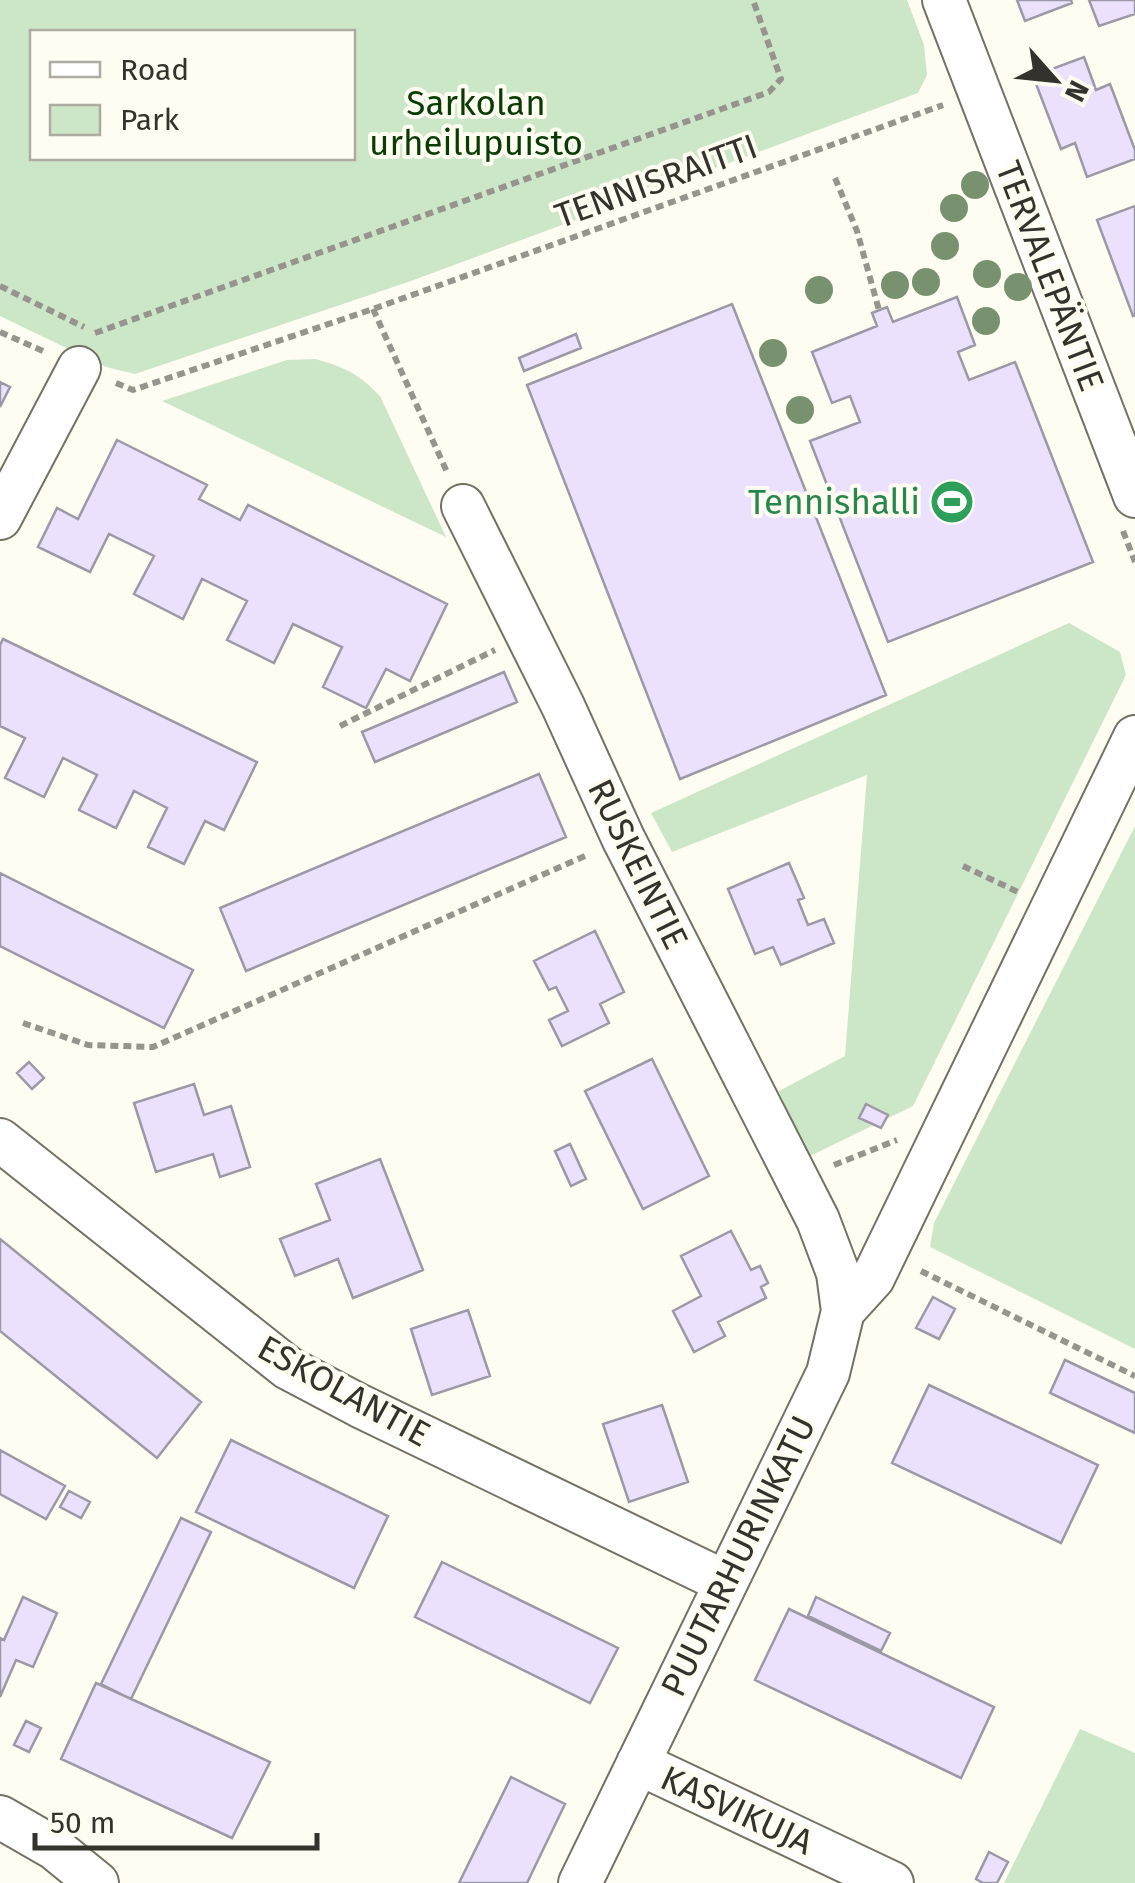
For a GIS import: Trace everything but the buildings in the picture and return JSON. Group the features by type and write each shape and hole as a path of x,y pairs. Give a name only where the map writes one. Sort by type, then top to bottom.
{"street":[{"name":"TERVALEPÄNTIE","path":"944,0 1135,496"},
{"path":"0,518 79,368"},
{"name":"RUSKEINTIE","path":"463,506 623,838 818,1220"},
{"path":"843,1310 873,1278 1135,737"},
{"name":"ESKOLANTIE","path":"0,1140 288,1368 725,1582"},
{"name":"PUUTARHURINKATU","path":"580,1883 828,1373 843,1310 838,1273 818,1220"},
{"name":"KASVIKUJA","path":"638,1763 892,1883"},
{"path":"0,1817 54,1848 97,1883"}],"path":[{"path":"0,286 97,334 769,92 781,80 753,0"},
{"name":"TENNISRAITTI","path":"0,332 133,390 373,309 956,100"},
{"path":"834,178 857,231 879,310"},
{"path":"373,309 463,506"},
{"path":"340,726 527,634"},
{"path":"22,1023 88,1045 153,1047 623,838"},
{"path":"796,1180 948,1121"},
{"path":"920,1271 1135,1376"}],"green space":[{"name":"Sarkolan urheilupuisto","path":"0,0 907,0 924,45 927,75 918,93 411,281 135,374 106,367 0,316"},
{"path":"315,359 351,372 380,396 446,537 162,401 287,360"},
{"path":"1069,623 1120,652 1126,675 913,1106 808,1157 779,1091 845,1056 867,775 672,852 651,813"},
{"path":"1135,826 1135,1349 930,1247 934,1223"},
{"path":"1080,1729 1135,1753 1135,1883 1004,1883"}],"place":[{"name":"Tennishalli","path":"952,502"}]}
